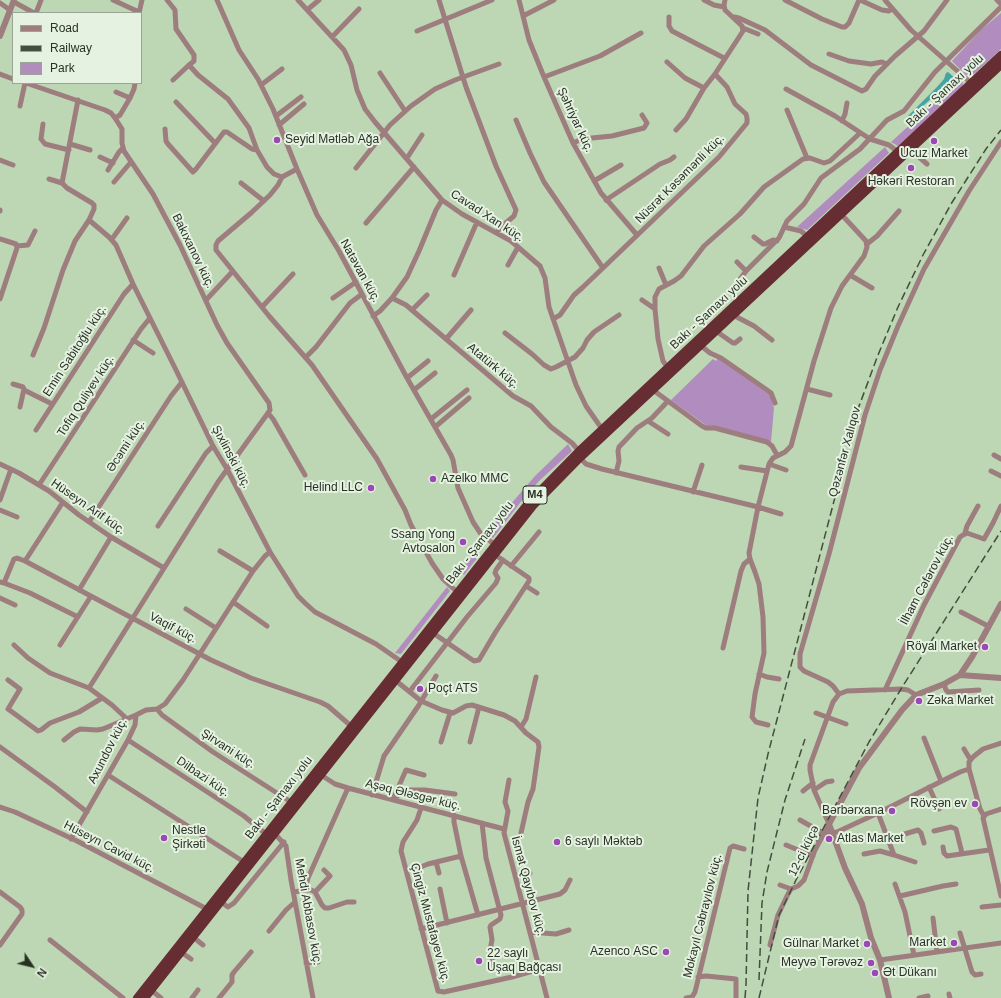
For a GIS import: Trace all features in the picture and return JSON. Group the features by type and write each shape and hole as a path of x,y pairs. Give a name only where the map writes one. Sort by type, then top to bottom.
{"highway":[{"name":"Bakı - Şamaxı yolu","path":"137,998 244,862 321,775 533,506 602,429 1001,55"},
{"name":"Bakı - Şamaxı yolu","path":"145,998 221,902 291,802 494,544 537,493 653,390 1001,65"}],"street":[{"path":"35,12 41,0"},
{"path":"113,0 139,12 142,0"},
{"path":"166,0 175,10 176,28 194,56 194,61 173,80"},
{"name":"Natəvan küç.","path":"217,0 239,50 261,85 276,116 317,215 356,282 373,316 453,460 458,488 473,522 481,534 494,544"},
{"name":"Cavad Xan küç.","path":"298,0 344,50 348,57 357,90 365,109 442,200 454,209 497,232 518,247 535,261 544,273 549,307 568,362 586,406 602,429"},
{"path":"308,10 319,0"},
{"path":"439,0 496,166 516,210 514,216 500,227 497,232"},
{"path":"417,31 492,0"},
{"name":"Şəhriyar küç.","path":"519,0 529,40 573,142 606,200 637,235"},
{"path":"523,16 554,0"},
{"path":"704,0 714,5 724,7 743,28 758,34"},
{"path":"724,7 726,0"},
{"path":"785,0 822,19 842,27 845,27 850,23 859,0 882,10 889,11 892,9"},
{"path":"885,0 918,37 971,83"},
{"path":"733,17 739,18 766,30 811,65 864,91 887,64 918,37 930,24 947,0"},
{"path":"998,0 1001,4"},
{"path":"0,36 14,1 33,12"},
{"path":"0,3 10,10"},
{"path":"738,282 746,271 777,241 784,227 804,204 821,178 860,149 887,120 904,111 927,81 1001,7"},
{"path":"332,37 359,9"},
{"path":"669,17 669,26 672,31 724,58"},
{"path":"676,130 686,119 704,88 743,31 743,28"},
{"path":"544,77 600,56 641,33"},
{"path":"829,54 841,59 862,64 882,62 887,64"},
{"path":"667,62 686,78 704,88"},
{"path":"356,168 384,132 405,111 435,89 464,76 499,64"},
{"path":"190,65 201,77 228,98 249,128 257,150 264,161 274,174 282,177"},
{"path":"261,85 282,69"},
{"path":"380,73 405,111"},
{"path":"0,74 12,79"},
{"name":"Nüsrət Kəsəmənli küç.","path":"553,319 560,315 574,295 719,157 747,123 746,114 735,104 727,87 715,74"},
{"path":"20,106 26,84"},
{"path":"29,84 108,111 115,118 120,115 130,98 135,84"},
{"path":"786,88 870,139 889,145 898,152"},
{"path":"116,92 130,98"},
{"path":"276,116 300,97"},
{"path":"62,183 78,100"},
{"path":"176,102 215,143"},
{"path":"842,121 847,103"},
{"path":"279,125 304,104"},
{"path":"787,110 807,158"},
{"path":"573,142 582,139 612,136 644,128 647,123 642,115"},
{"name":"Bakıxanov küç.","path":"115,118 122,130 123,148 153,194 180,245 227,342 269,403 270,410 268,413 273,419 304,475"},
{"path":"516,120 544,182 603,268"},
{"path":"44,124 40,139 45,144 90,150"},
{"path":"165,130 166,141 168,144 193,172 224,132 227,132 252,149 257,150"},
{"path":"668,368 663,361 658,339 655,309 657,293 666,285 681,276 709,242 740,214 764,187 797,163 807,158 821,163 830,161 860,133"},
{"path":"407,158 422,135"},
{"name":"Qəzənfər Xalıqov","path":"839,694 828,682 804,672 800,667 800,658 865,415 880,370 924,269 969,191 1001,142"},
{"path":"108,170 123,148"},
{"path":"911,150 927,164"},
{"path":"100,157 113,163"},
{"path":"606,200 660,164 674,157"},
{"path":"0,160 13,165"},
{"path":"114,182 131,162"},
{"path":"594,181 621,165"},
{"path":"366,223 414,167"},
{"path":"297,169 282,177 278,185 264,201 216,245 216,250 262,307 306,357 377,459 405,510 411,525 439,574 457,592"},
{"path":"33,355 44,328 63,270 75,241 89,220 94,209 94,205 67,188 62,183 49,178"},
{"path":"241,183 264,201"},
{"path":"373,316 392,298 407,277 420,251 436,210 442,200"},
{"path":"768,725 756,722 752,717 754,694 764,653 762,608 757,575 750,559 750,548 766,471 774,458 785,452 790,446 814,361 836,296 864,256 867,244 877,236 898,211"},
{"path":"841,214 861,235 867,244"},
{"path":"112,239 127,218"},
{"name":"Şıxlinski küç.","path":"89,220 112,239 116,245 133,284 213,446 227,468 270,552 298,596 304,603 321,615 376,644 402,662"},
{"path":"454,275 477,222"},
{"path":"784,227 800,231 808,237"},
{"path":"0,239 17,246 28,245 35,231"},
{"path":"754,237 763,244 774,240 777,241"},
{"path":"0,299 17,246"},
{"path":"508,264 518,247"},
{"path":"737,262 746,271"},
{"path":"659,268 666,285"},
{"path":"206,300 234,271"},
{"path":"262,307 293,274"},
{"path":"850,275 872,288"},
{"path":"333,298 356,282"},
{"name":"Emin Sabitoğlu küç.","path":"36,430 124,294 133,284"},
{"path":"306,357 316,347 350,303 362,294"},
{"path":"412,310 427,295"},
{"name":"Atatürk küç.","path":"392,298 406,305 513,396 531,406 551,427 572,443 580,455 591,466 781,514"},
{"path":"642,300 655,309"},
{"path":"446,339 471,310"},
{"path":"505,333 548,368 556,367 568,362 579,353 594,332 619,315"},
{"path":"733,315 738,319 754,326 772,340"},
{"name":"Tofiq Quliyev küç.","path":"40,485 133,340 150,318"},
{"path":"716,331 733,343 740,339"},
{"path":"133,340 153,353"},
{"path":"700,346 721,358 767,390 775,403"},
{"path":"407,378 428,361"},
{"path":"414,390 435,372"},
{"name":"Əcəmi küç.","path":"89,522 171,396 182,382"},
{"path":"14,384 23,387 24,390 52,404"},
{"path":"807,389 830,395"},
{"path":"20,407 24,390"},
{"path":"431,419 467,390"},
{"path":"653,390 667,402 706,428 715,428 767,442 772,446 777,455"},
{"path":"435,427 469,398"},
{"path":"616,473 619,461 619,447 637,428 657,414 667,402"},
{"path":"89,688 227,468 268,413"},
{"path":"648,420 668,434"},
{"path":"158,526 206,453 213,446"},
{"path":"994,455 1001,459"},
{"name":"Hüseyn Arif küç.","path":"0,464 40,485 89,522 164,568"},
{"path":"769,464 786,470"},
{"path":"693,492 702,465"},
{"path":"742,467 766,471"},
{"path":"0,500 11,469"},
{"path":"991,471 1001,476"},
{"path":"63,502 25,561 17,558 14,559 2,582 30,593 78,617"},
{"path":"965,533 967,526 978,506"},
{"name":"İlham Cəfərov küç.","path":"885,690 924,605 960,538 965,533 984,539 1001,506"},
{"path":"0,510 17,517"},
{"path":"511,566 539,532"},
{"path":"79,590 112,537"},
{"path":"220,551 253,571"},
{"name":"Axundov küç.","path":"71,839 128,740 135,725 136,715 146,710 157,709 165,704 183,680 253,571 270,552"},
{"path":"433,632 474,661 480,660 495,633 529,581 528,576 494,554"},
{"path":"723,648 741,572 744,564 750,559"},
{"path":"410,691 498,581 495,573 503,560"},
{"name":"Vaqif küç.","path":"25,561 200,654 251,678 328,706 351,726"},
{"path":"526,586 537,593"},
{"path":"60,645 91,596"},
{"path":"0,598 15,605"},
{"path":"233,602 267,626"},
{"path":"889,998 880,960 871,938 862,904 845,868 829,824 859,768 902,710 916,694 944,684 960,675 972,657 1001,604"},
{"path":"186,609 216,628"},
{"path":"961,612 988,626"},
{"path":"14,645 28,658 50,673 89,688 112,705 126,719"},
{"path":"759,674 766,677 779,679"},
{"path":"960,675 1001,678"},
{"path":"372,795 384,756 436,676"},
{"path":"521,727 526,719 536,677"},
{"path":"8,680 20,689 8,709 38,731 50,723 79,712 102,698"},
{"path":"395,680 421,701 450,713 468,705 504,715 515,721 531,738 538,742 539,747 533,789 528,802 521,833"},
{"path":"944,684 948,692 979,690"},
{"path":"839,694 847,691 885,690 908,690 916,694"},
{"name":"12-ci küçə","path":"770,945 778,915 788,894 804,880 823,833 829,824 814,790 810,765 833,702 839,694"},
{"path":"470,742 479,707"},
{"name":"Şirvani küç.","path":"157,709 162,715 195,739 291,802"},
{"path":"441,742 450,713"},
{"path":"816,714 846,724"},
{"path":"64,740 80,729 102,729 136,715"},
{"path":"924,738 941,781"},
{"name":"Dilbazi küç.","path":"128,740 270,834"},
{"path":"970,759 983,749 1001,743"},
{"path":"0,747 87,812"},
{"path":"964,749 970,759 969,769 980,808 984,816 983,821 989,850 996,869 1001,896"},
{"name":"12-ci küçə","path":"823,833 832,833 843,830 941,781 969,769"},
{"path":"393,800 406,770 424,775"},
{"path":"108,775 244,862"},
{"name":"Aşəq Ələsgər küç.","path":"321,775 335,784 348,788 504,829"},
{"name":"İsmət Qayıbov küç.","path":"509,780 505,802 508,811 504,829 547,998"},
{"path":"814,790 826,782 832,782"},
{"path":"803,791 812,783"},
{"path":"929,787 939,809"},
{"path":"304,890 348,788"},
{"path":"393,800 403,790 425,790 455,794"},
{"name":"Hüseyn Cavid küç.","path":"0,807 15,812 71,839 207,909"},
{"name":"Çingiz Mustafayev küç.","path":"421,808 417,820 401,846 437,988 441,992 540,970"},
{"path":"984,816 1001,809"},
{"path":"878,813 894,855"},
{"path":"454,815 454,822 462,856 478,916"},
{"path":"800,820 823,833"},
{"path":"482,822 486,858 501,917 490,927 492,940 490,950 494,967"},
{"path":"934,831 951,827 956,828 962,853"},
{"path":"888,839 918,830 921,833 924,843"},
{"path":"221,902 228,907 234,903 284,842 270,834"},
{"name":"Mehdi Abbasov küç.","path":"284,842 286,846 313,998"},
{"path":"786,845 813,856"},
{"name":"Mokayıl Cəbrayılov küç.","path":"686,998 690,998 694,995 730,848 733,846 744,849"},
{"path":"943,847 944,853 947,856 989,850"},
{"path":"864,854 880,851 915,862"},
{"path":"406,870 462,856"},
{"path":"436,862 439,873"},
{"path":"315,892 330,876 324,870"},
{"path":"516,877 530,873"},
{"path":"422,929 560,894 565,890 570,880"},
{"path":"895,884 906,917 914,955"},
{"path":"900,896 956,884"},
{"path":"780,885 792,889"},
{"path":"440,888 447,923"},
{"path":"294,892 304,890 315,892"},
{"path":"0,892 20,907 22,914 0,945"},
{"path":"315,892 322,906 325,908 347,902 354,902"},
{"path":"269,931 286,910 295,902"},
{"path":"982,907 1001,905"},
{"path":"932,918 937,952"},
{"path":"530,932 556,934 569,930"},
{"path":"960,932 973,974 981,974"},
{"path":"193,937 203,945"},
{"path":"50,940 124,998"},
{"path":"880,960 1001,943"},
{"path":"181,952 191,959"},
{"path":"219,998 232,982 232,975 234,972 251,952"},
{"path":"306,963 318,962"},
{"path":"698,977 706,976 736,979 736,998"},
{"path":"151,990 162,998"},
{"path":"192,998 198,990"},
{"path":"919,998 928,996"}],"green space":[{"path":"1001,13 1001,49 974,74 966,75 952,61 981,30"},
{"path":"960,79 963,84 961,88 898,146 891,142"},
{"path":"885,147 889,153 807,230 797,227"},
{"path":"718,358 770,395 774,408 771,442 707,426 671,400 713,359 716,361"},
{"path":"568,444 572,451 539,481 493,538 485,534 535,476"},
{"path":"474,552 478,557 464,575 459,572"},
{"path":"447,587 450,591 401,654 395,653"}],"water":[{"path":"948,72 955,78 908,121 908,116 937,87"}],"railway":[{"path":"745,998 748,891 758,798 768,754 858,409 898,307 923,255 951,204 986,149 1001,130"},
{"path":"759,998 779,915 796,880 869,742 1001,531"},
{"path":"759,980 762,903 767,872 785,800 805,739"}],"place":[{"name":"Seyid Mətləb Ağa","path":"277,140"},
{"name":"Ucuz Market","path":"934,141"},
{"name":"Həkəri Restoran","path":"911,168"},
{"name":"Azelko MMC","path":"433,479"},
{"name":"Helind LLC","path":"371,488"},
{"name":"Ssang Yong Avtosalon","path":"463,542"},
{"name":"Röyal Market","path":"985,647"},
{"name":"Poçt ATS","path":"420,689"},
{"name":"Zəka Market","path":"919,701"},
{"name":"Rövşən ev","path":"975,804"},
{"name":"Bərbərxana","path":"892,811"},
{"name":"Nestle Şirkəti","path":"164,838"},
{"name":"Atlas Market","path":"829,839"},
{"name":"6 saylı Məktəb","path":"557,842"},
{"name":"Market","path":"954,943"},
{"name":"Gülnar Market","path":"867,944"},
{"name":"Azenco ASC","path":"666,952"},
{"name":"22 saylı Uşaq Bağçası","path":"479,961"},
{"name":"Meyvə Tərəvəz","path":"871,963"},
{"name":"Ət Dükanı","path":"875,973"}]}
